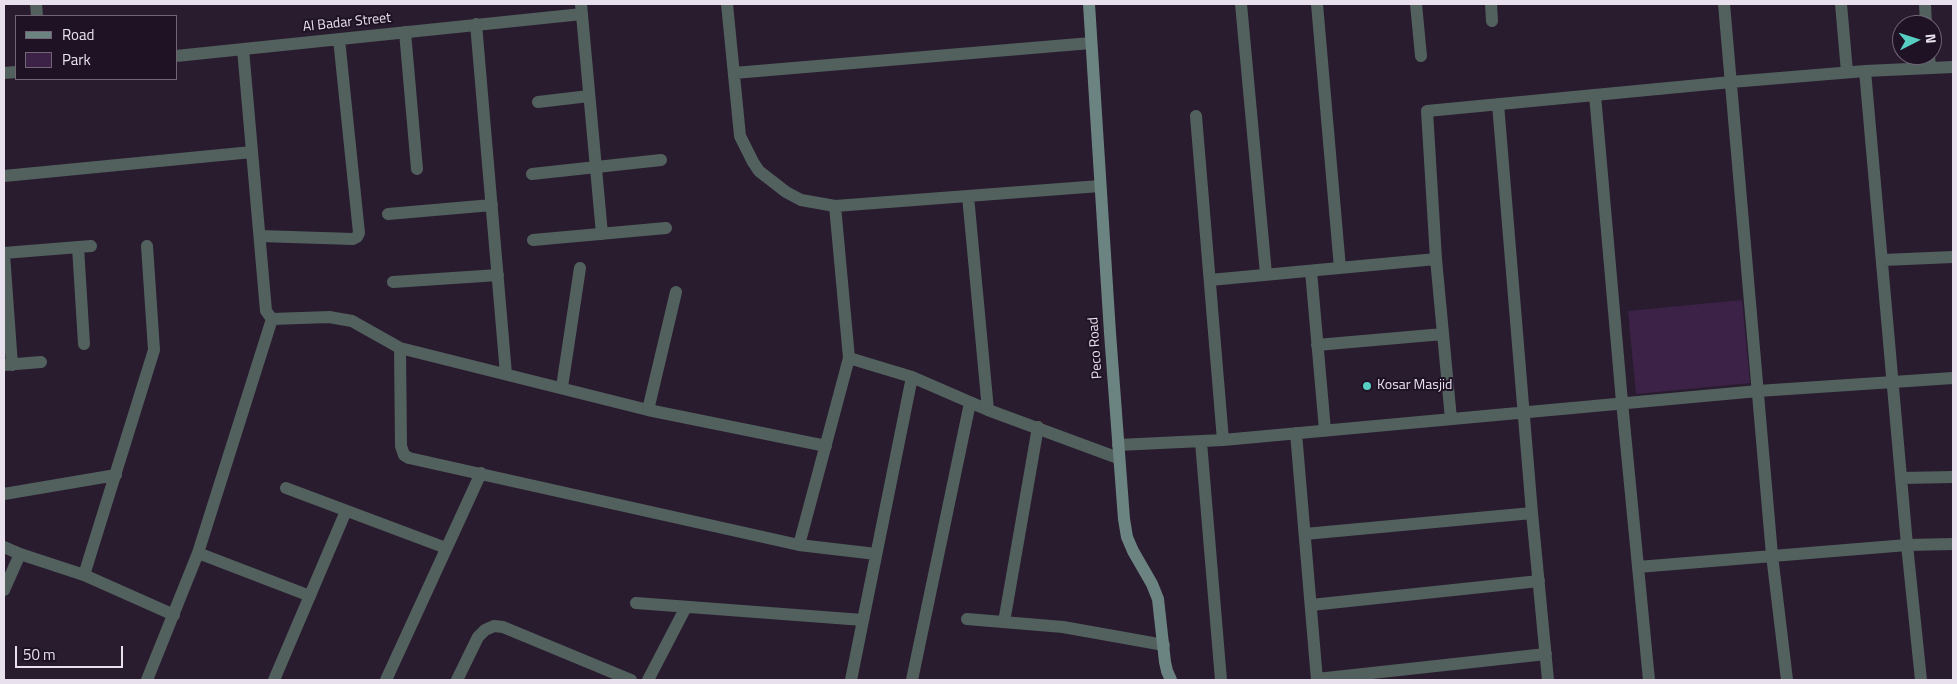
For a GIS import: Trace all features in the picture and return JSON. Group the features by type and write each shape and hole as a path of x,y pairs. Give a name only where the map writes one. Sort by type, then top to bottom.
{"street":[{"path":"727,4 740,136 759,171 786,192 801,200 835,206 1100,186"},
{"name":"Peco Road","path":"1089,4 1118,451 1127,536 1158,599 1168,680"},
{"path":"1241,4 1266,274"},
{"path":"1317,4 1340,268"},
{"path":"1416,4 1421,56"},
{"path":"1491,4 1492,20"},
{"path":"1724,4 1772,555 1787,680"},
{"path":"1841,4 1847,72"},
{"path":"581,9 602,234"},
{"name":"Al Badar Street","path":"178,56 476,24 581,9"},
{"path":"476,24 506,374"},
{"path":"405,32 417,169"},
{"path":"260,236 353,239 359,233 340,39"},
{"path":"734,72 1091,43"},
{"path":"243,49 266,311 272,319"},
{"path":"1451,419 1436,259 1427,111 1847,72 1901,65"},
{"path":"1865,70 1907,545 1921,680"},
{"path":"1595,95 1649,680"},
{"path":"538,102 589,96"},
{"path":"1498,104 1548,680"},
{"path":"1196,116 1223,440"},
{"path":"4,176 252,152"},
{"path":"532,174 662,160"},
{"path":"968,196 988,410"},
{"path":"388,214 492,205"},
{"path":"799,546 849,358 835,206"},
{"path":"533,240 666,228"},
{"path":"84,575 154,350 147,246"},
{"path":"41,362 8,365 4,253 84,247 84,344"},
{"path":"1883,260 1953,257"},
{"path":"1210,280 1436,259"},
{"path":"562,387 580,268"},
{"path":"1311,271 1325,430"},
{"path":"393,282 498,275"},
{"path":"648,410 676,292"},
{"path":"272,319 329,317 352,321 400,348 648,410 826,446"},
{"path":"147,680 198,553 272,319"},
{"path":"1318,345 1443,334"},
{"path":"400,348 401,446 404,455 409,458 799,546 876,554"},
{"path":"849,358 912,377 988,410 1118,451 1622,402 1953,378"},
{"path":"851,680 912,377"},
{"path":"912,680 970,403"},
{"path":"1004,622 1038,427"},
{"path":"1296,433 1317,680 1546,654"},
{"path":"1201,442 1221,680"},
{"path":"386,680 481,473"},
{"path":"4,494 116,475"},
{"path":"1902,478 1953,476"},
{"path":"286,488 446,548"},
{"path":"274,680 346,511"},
{"path":"1305,534 1532,513"},
{"path":"1638,567 1907,545 1953,544"},
{"path":"4,547 84,575 174,615"},
{"path":"198,553 310,596"},
{"path":"4,590 20,554"},
{"path":"1311,605 1539,581"},
{"path":"636,604 863,620"},
{"path":"648,680 686,607"},
{"path":"967,619 1063,627 1164,645"},
{"path":"457,680 478,637 485,630 494,626 503,626 631,680"}],"green space":[{"path":"1742,300 1750,383 1636,394 1628,311"}],"place":[{"name":"Kosar Masjid","path":"1367,386"}]}
